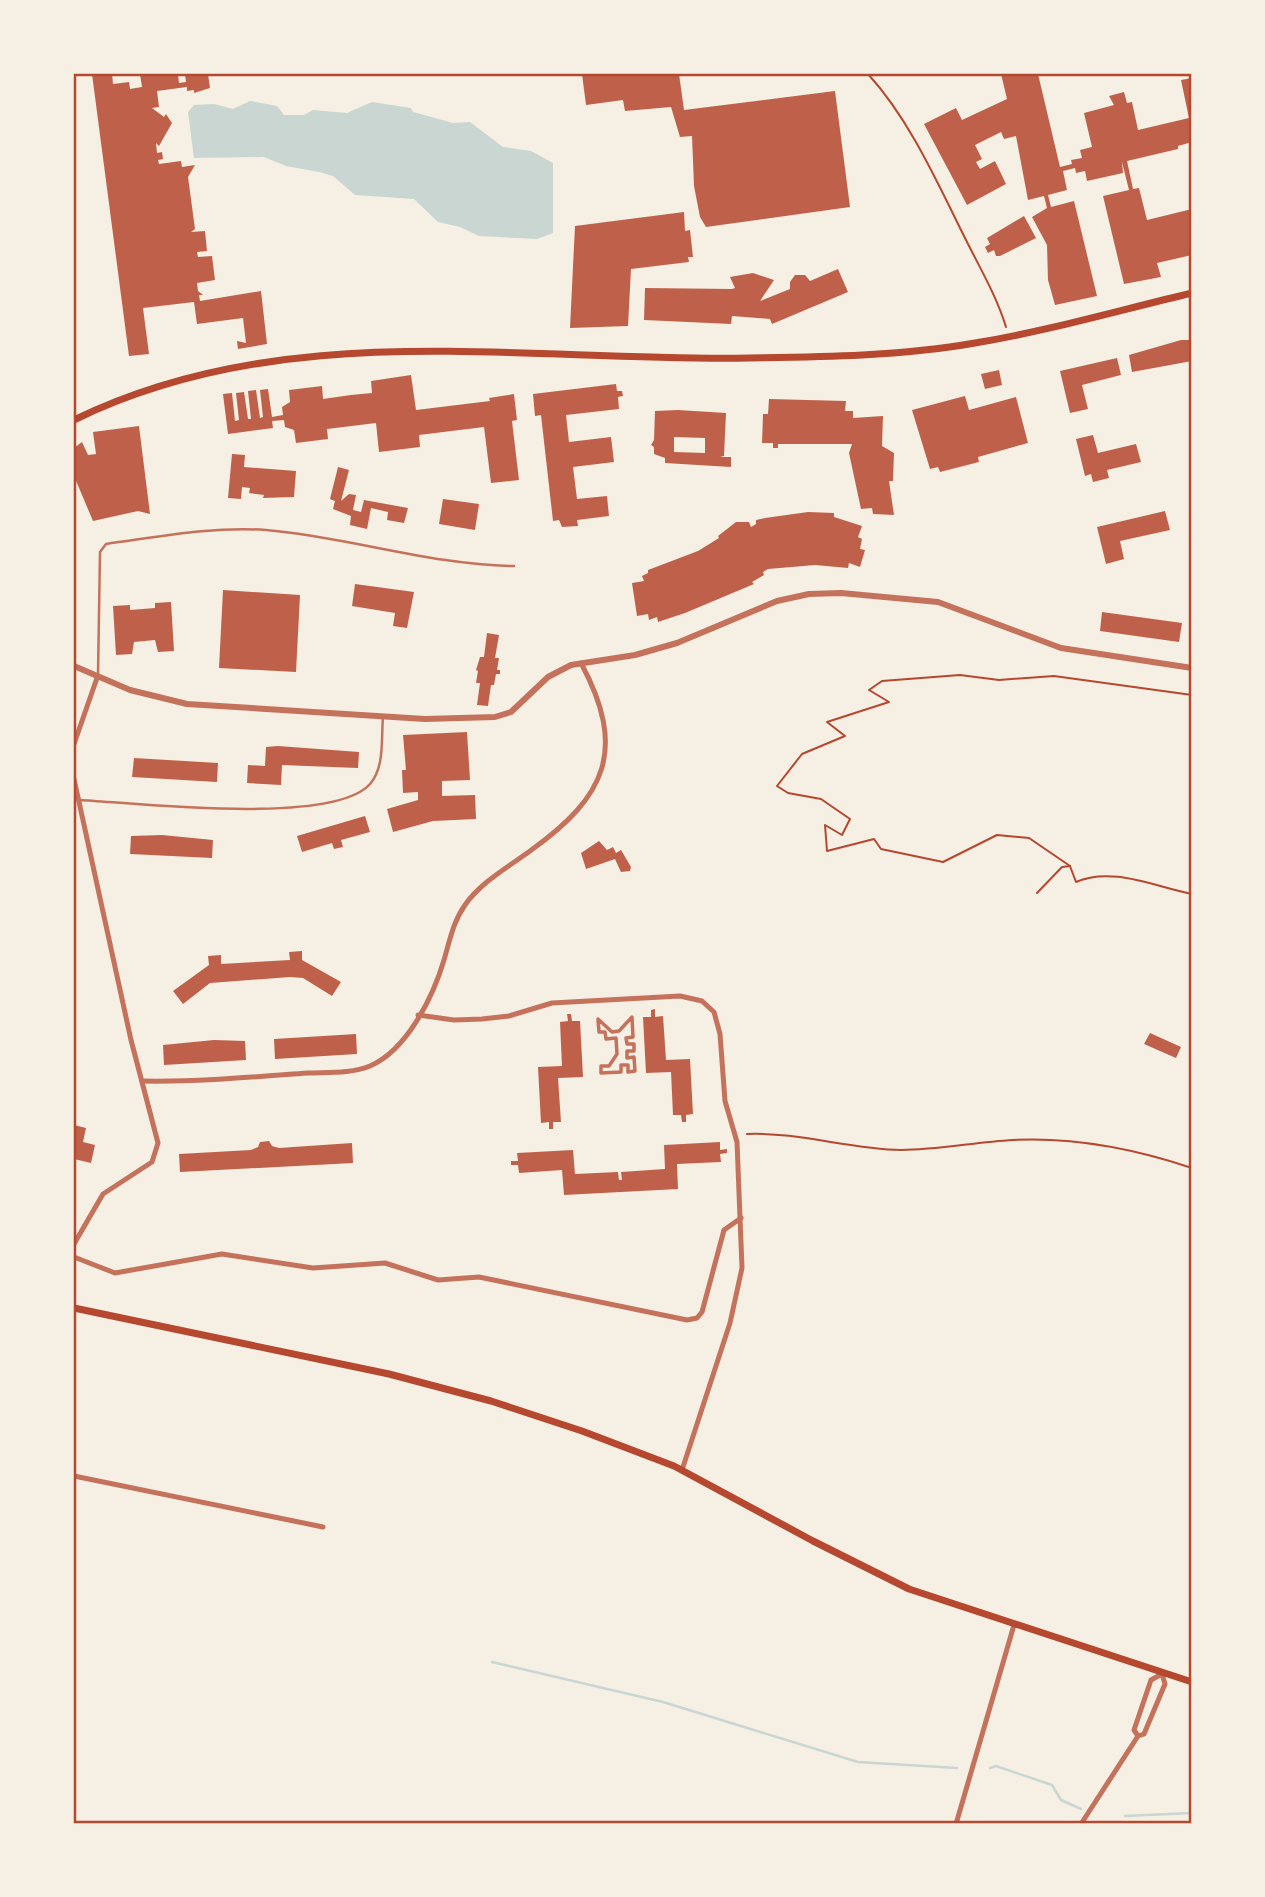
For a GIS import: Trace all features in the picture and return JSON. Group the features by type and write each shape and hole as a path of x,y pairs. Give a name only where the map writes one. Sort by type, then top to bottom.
{"main road":[{"path":"74,420 133,394 183,379 356,352 432,349 694,358 899,352 1002,338 1192,293"},
{"path":"74,1308 170,1331 346,1364 452,1390 582,1431 682,1470 870,1571 909,1589 1192,1682"}],"street":[{"path":"74,666 97,678 187,704 383,717 437,719 501,716 516,708 548,677 581,663 629,656 677,643 777,601 809,594 841,593 938,602 1075,651 1192,668"},
{"path":"142,1081 359,1069 393,1051 418,1015 440,971 455,923 468,900 571,818 597,779 605,756 607,729 600,700 581,663"},
{"path":"74,744 97,678"},
{"path":"74,779 142,1081 157,1135 155,1157 103,1194 74,1244"},
{"path":"74,812 81,811"},
{"path":"418,1015 468,1020 503,1017 561,1002 680,996 702,1001 719,1023 723,1091 737,1142 741,1268 735,1305 682,1470"},
{"path":"632,1017 633,1037 626,1038 627,1044 634,1044 634,1051 627,1051 627,1058 634,1058 635,1071 628,1072 628,1065 621,1065 621,1072 601,1073 600,1066 609,1066 617,1054 616,1038 606,1039 605,1032 599,1032 598,1019 612,1032 619,1031 632,1017"},
{"path":"74,1257 115,1273 222,1254 322,1268 385,1263 438,1280 479,1277 687,1320 696,1318 704,1307 724,1230 741,1218"},
{"path":"74,1476 323,1527"},
{"path":"956,1824 1014,1625"},
{"path":"1081,1824 1138,1736 1144,1734 1165,1684 1162,1674 1152,1680 1134,1730 1138,1736"}],"lane":[{"path":"97,678 100,552 106,544 246,529 288,533 466,562 514,566"},
{"path":"78,800 280,810 344,797 371,783 378,767 383,717"}],"path":[{"path":"868,74 892,106 923,159 983,274 1006,329"},
{"path":"1192,695 1054,676 999,680 960,675 882,681 869,690 889,702 827,722 845,736 802,754 777,786 788,793 821,799 850,819 842,835 825,825 827,851 874,839 881,849 943,862 997,835 1029,838 1070,866 1076,881 1088,876 1128,877 1192,894"},
{"path":"1037,893 1062,867 1070,866"},
{"path":"747,1133 789,1134 841,1144 901,1150 1013,1140 1066,1141 1165,1159 1192,1168"}],"shaded area":[{"path":"250,101 277,106 284,115 304,115 313,110 347,113 372,102 411,108 413,112 453,123 470,122 503,147 531,151 553,163 553,233 537,239 479,236 460,227 438,222 414,199 355,195 333,176 319,172 286,166 264,157 194,158 188,112 194,105 214,104 233,109"}],"building":[{"path":"92,74 112,74 113,84 129,82 130,89 142,87 140,74 178,74 179,83 186,82 185,74 208,74 210,88 194,93 194,90 187,91 187,87 157,91 159,107 152,108 164,117 166,114 172,123 159,146 156,143 157,153 162,152 163,159 158,160 159,164 181,161 182,167 195,165 188,177 195,229 191,232 205,231 207,251 197,252 198,257 212,256 215,280 197,283 198,291 203,295 199,295 200,301 261,291 267,344 238,349 237,341 246,343 243,318 197,324 194,302 143,308 149,354 129,356"},
{"path":"582,74 679,74 684,110 835,91 850,207 706,227 700,217 694,186 692,136 680,137 671,107 625,111 623,100 586,105"},
{"path":"1001,74 1038,74 1060,167 1072,164 1071,160 1082,158 1080,150 1092,147 1084,113 1114,105 1109,96 1124,92 1127,103 1132,102 1138,130 1189,118 1181,80 1192,78 1192,142 1178,146 1178,149 1127,161 1133,189 1139,188 1147,220 1192,209 1192,255 1157,263 1161,277 1124,284 1103,196 1129,190 1122,162 1123,173 1087,181 1085,171 1076,173 1075,168 1063,171 1067,190 1048,195 1051,207 1074,201 1097,296 1055,305 1048,280 1047,245 1032,217 1047,208 1044,196 1028,200 1016,136 1004,139 1001,132 975,145 982,159 976,162 980,169 995,161 1006,184 967,205 924,124 956,108 962,120 1007,99"},
{"path":"684,212 685,231 690,230 693,257 688,257 689,262 631,269 628,326 570,328 575,226"},
{"path":"1024,216 1036,238 1000,256 996,256 994,250 988,253 985,247 990,244 987,238"},
{"path":"838,269 848,292 772,324 770,319 732,316 731,324 644,320 645,288 732,289 735,288 730,277 753,273 774,280 760,301 790,289 790,282 795,275 805,275 810,281"},
{"path":"1181,340 1192,340 1192,361 1132,372 1129,355"},
{"path":"1117,358 1121,375 1082,385 1088,409 1070,413 1060,371"},
{"path":"999,370 1002,385 985,389 981,374"},
{"path":"411,375 416,410 490,401 489,398 514,394 517,420 512,421 519,480 491,483 484,427 419,435 420,447 379,452 376,423 327,429 328,439 296,443 294,430 285,427 284,420 272,421 273,428 228,434 223,394 232,393 235,421 239,420 236,393 244,392 248,419 251,419 248,391 256,390 260,418 263,417 260,390 268,389 272,417 283,415 282,407 290,402 289,390 322,386 323,399 372,393 371,381"},
{"path":"616,384 617,391 622,391 623,396 618,397 619,409 566,415 569,442 611,437 614,462 573,467 577,499 607,496 609,516 577,520 578,526 562,527 559,520 553,521 541,415 535,416 533,394"},
{"path":"965,396 969,410 1016,397 1028,443 978,457 979,462 940,472 938,467 930,469 912,410"},
{"path":"769,399 846,401 845,411 853,411 853,418 883,416 882,446 894,453 893,481 889,481 894,515 873,514 872,508 861,509 849,453 852,444 778,444 778,448 773,448 773,443 762,443 763,414 768,414"},
{"path":"655,411 726,413 724,456 720,457 731,457 731,467 665,463 665,458 654,454 654,447 651,445 654,440","holes":["674,437 705,438 705,453 674,452"]},
{"path":"139,426 150,514 138,511 93,521 74,476 74,448 82,442 88,455 96,454 93,432"},
{"path":"1093,435 1098,453 1136,444 1141,462 1107,470 1109,478 1093,482 1091,474 1085,476 1076,439"},
{"path":"232,454 245,455 244,467 296,471 294,497 263,498 264,495 249,493 250,488 242,487 241,499 228,498"},
{"path":"338,467 349,470 341,501 349,494 356,495 353,510 361,512 364,500 408,508 404,523 387,520 388,512 371,508 367,529 350,525 351,516 333,509 335,501 330,499"},
{"path":"443,499 479,504 475,530 439,524"},
{"path":"1165,511 1170,530 1120,541 1124,559 1106,564 1097,527"},
{"path":"808,512 834,513 834,517 862,526 858,537 862,539 860,549 865,550 860,567 849,563 848,568 815,565 768,569 763,572 764,575 752,582 754,584 685,613 658,622 657,617 649,620 648,614 637,616 632,583 644,581 642,576 648,573 648,570 698,551 719,538 718,536 736,522 749,522 751,527 756,524 756,520"},
{"path":"355,584 414,592 407,628 393,626 395,613 352,606"},
{"path":"223,590 300,595 296,672 219,668"},
{"path":"171,602 174,651 158,652 155,640 134,642 132,654 116,655 113,606 130,605 130,610 155,608 155,603"},
{"path":"1102,612 1182,623 1179,642 1100,631"},
{"path":"487,633 499,635 495,658 499,658 497,670 500,670 500,674 496,674 494,685 491,685 488,706 477,705 480,683 476,683 476,670 480,657 484,657"},
{"path":"467,732 470,780 442,781 442,796 475,795 476,819 433,821 393,832 387,809 418,800 418,792 403,793 402,770 406,770 403,735"},
{"path":"266,747 359,752 358,768 282,765 281,785 247,783 248,765 265,766"},
{"path":"134,758 218,763 217,782 132,777"},
{"path":"365,816 370,832 341,840 343,847 334,849 332,843 302,852 297,836"},
{"path":"162,835 213,840 212,858 130,854 131,836"},
{"path":"599,841 607,850 613,847 616,853 621,850 631,867 630,871 621,872 615,859 586,869 581,853"},
{"path":"302,951 302,960 341,982 332,996 303,978 290,977 210,983 183,1004 173,991 209,965 208,956 221,955 221,964 290,960 289,952"},
{"path":"655,1009 655,1017 663,1016 666,1060 690,1059 693,1114 686,1115 686,1122 682,1122 681,1115 673,1115 671,1072 646,1073 643,1017 651,1017 651,1010"},
{"path":"567,1014 571,1014 572,1021 580,1021 583,1077 558,1078 561,1122 553,1122 553,1129 549,1129 549,1122 541,1123 538,1067 562,1066 560,1022 568,1021"},
{"path":"1150,1033 1181,1047 1176,1058 1144,1044"},
{"path":"356,1034 357,1054 275,1059 274,1039"},
{"path":"214,1040 245,1041 246,1060 164,1065 163,1045"},
{"path":"74,1125 86,1128 83,1142 95,1145 91,1163 74,1159"},
{"path":"269,1141 272,1146 279,1148 352,1143 353,1163 180,1172 179,1154 251,1150 258,1147 260,1142"},
{"path":"720,1142 720,1150 727,1149 727,1153 720,1154 721,1162 677,1164 678,1189 564,1195 562,1170 519,1173 518,1165 511,1165 511,1161 518,1161 517,1153 573,1150 575,1174 618,1172 619,1180 622,1180 621,1172 665,1169 664,1145"}],"waterway":[{"path":"492,1662 663,1702 858,1762 957,1768"},
{"path":"990,1768 996,1766 1052,1785 1061,1800 1081,1809"},
{"path":"1125,1816 1192,1813"}]}
